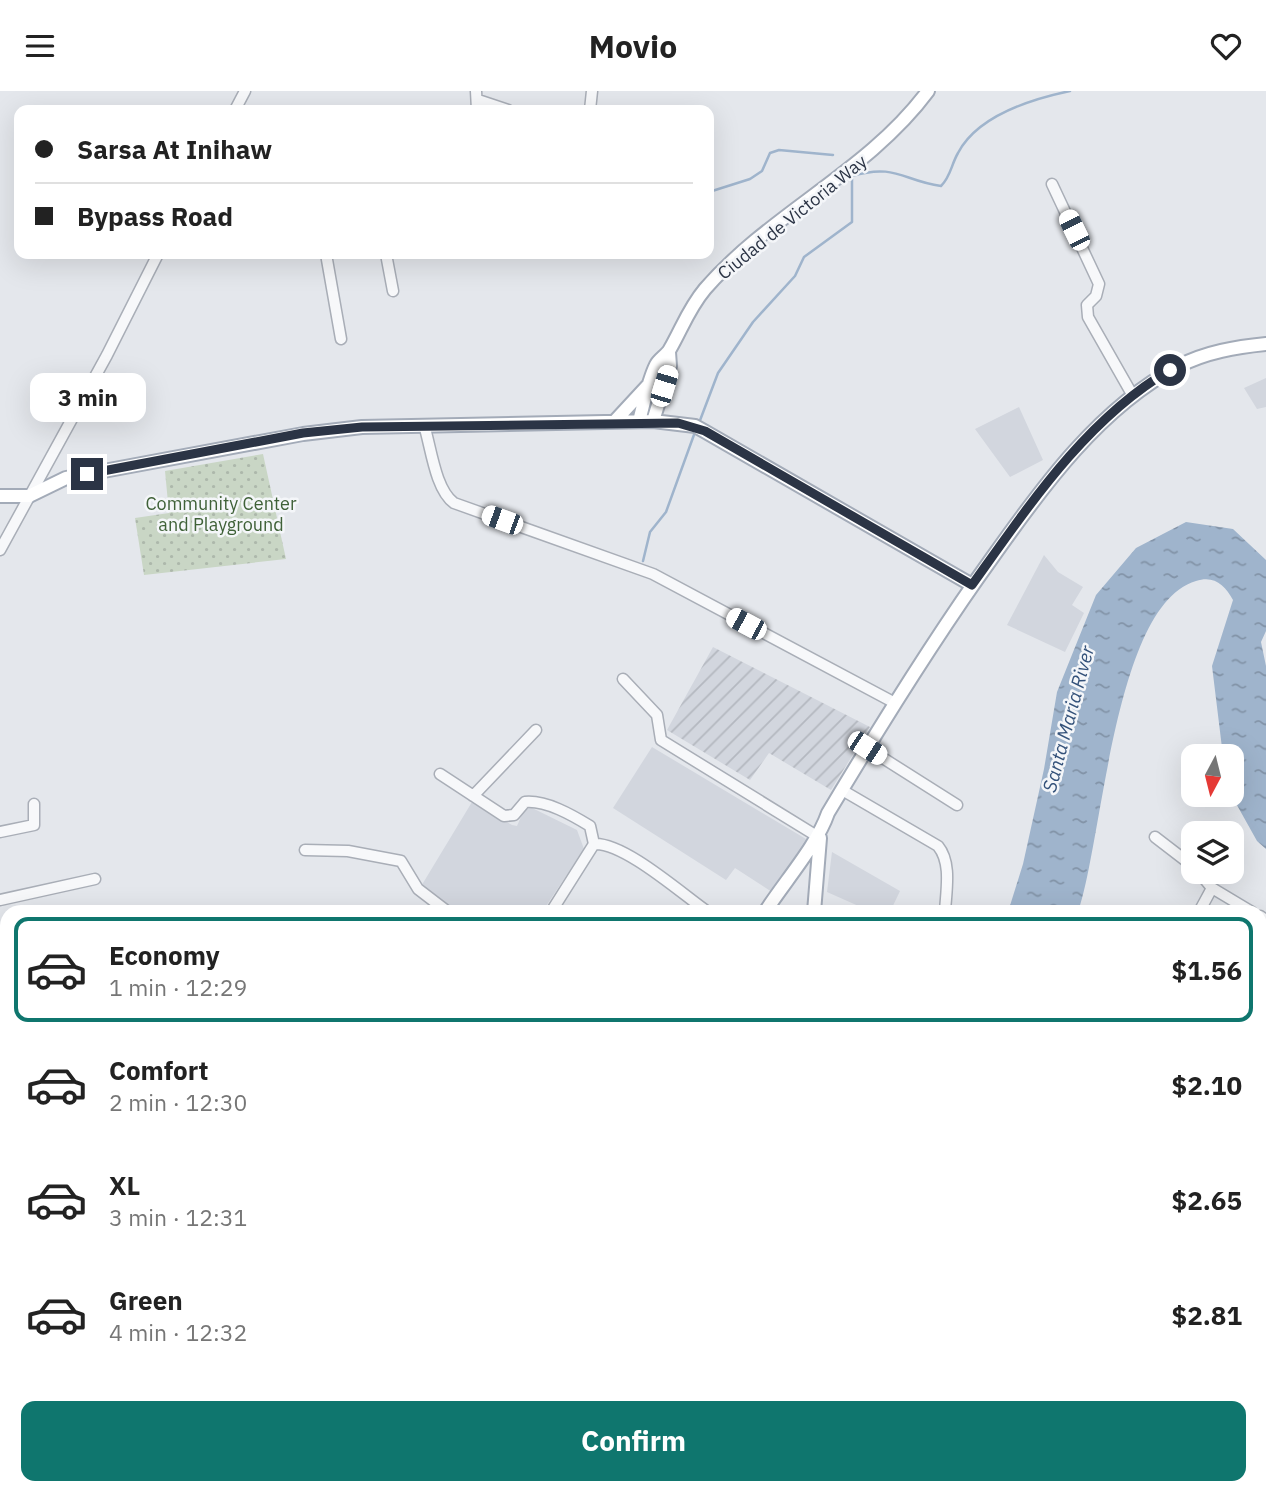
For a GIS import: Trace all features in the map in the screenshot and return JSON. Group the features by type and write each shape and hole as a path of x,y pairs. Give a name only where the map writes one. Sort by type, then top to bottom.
{"main road":[{"name":"Ciudad de Victoria Way","path":"639,421 657,363 669,352 687,313 706,288 756,242 883,143 911,115 928,91"},
{"path":"815,905 820,838 828,813 972,585 1033,502 1100,426 1133,396 1188,362 1220,350 1266,344"},
{"name":"Ciudad de Victoria Way","path":"653,421 670,366 669,352"},
{"path":"614,422 651,381"},
{"path":"0,496 29,496 66,478 303,433 424,425 653,421 700,429 972,585"},
{"path":"770,905 805,852 820,838"}],"street":[{"path":"1052,184 1096,276 1098,291 1087,305 1088,317 1133,396"},
{"path":"0,550 107,355 155,259"},
{"path":"327,259 341,339"},
{"path":"387,259 393,291"},
{"path":"424,425 441,484 447,498 454,503 653,574 895,703"},
{"path":"623,679 657,715 661,740 820,838"},
{"path":"473,796 536,730"},
{"path":"867,748 957,805"},
{"path":"439,774 509,816 525,802 552,807 590,826 594,844 555,905"},
{"path":"842,790 938,846 945,854 947,867 946,905"},
{"path":"0,832 34,825 34,804"},
{"path":"1155,837 1181,857"},
{"path":"594,844 607,843 698,905"},
{"path":"305,849 348,851 401,862 418,888 439,905"},
{"path":"0,900 95,879"},
{"path":"1209,884 1240,905"},
{"path":"1203,905 1212,888"}],"shaded area":[{"path":"1266,378 1266,407 1257,409 1244,388"},
{"path":"1019,407 1043,460 1010,477 975,429"},
{"path":"1044,555 1058,572 1083,587 1072,605 1084,613 1065,652 1007,625"},
{"path":"713,647 870,727 831,790 769,753 750,780 667,730"},
{"path":"652,747 806,839 772,892 735,868 726,880 613,808"},
{"path":"472,802 517,826 526,805 577,830 584,849 547,905 441,905 420,888"},
{"path":"832,852 900,891 893,905 856,905 827,892"}],"green space":[{"name":"Community Center and Playground","path":"263,454 286,559 144,575 135,518 169,513 165,471"}],"water":[{"name":"Santa Maria River","path":"1186,522 1233,529 1266,560 1266,631 1261,642 1266,666 1266,849 1257,841 1238,807 1244,807 1244,744 1222,744 1212,666 1233,600 1214,580 1202,579 1168,599 1146,633 1129,677 1080,905 1010,905 1023,864 1044,769 1057,692 1096,595 1136,548"}],"waterway":[{"path":"699,423 718,373 753,322 795,276 804,257 852,222 852,176 867,172 889,172 941,186 958,153 979,128 1023,104 1070,91"},
{"path":"714,190 750,179 762,171 770,153 779,150 833,155"},
{"path":"643,561 650,532 666,512 695,432"}],"route":[{"path":"87,474 303,433 362,427 653,421 678,423 705,431 972,585 1033,502 1074,454 1122,404 1170,370"}]}
